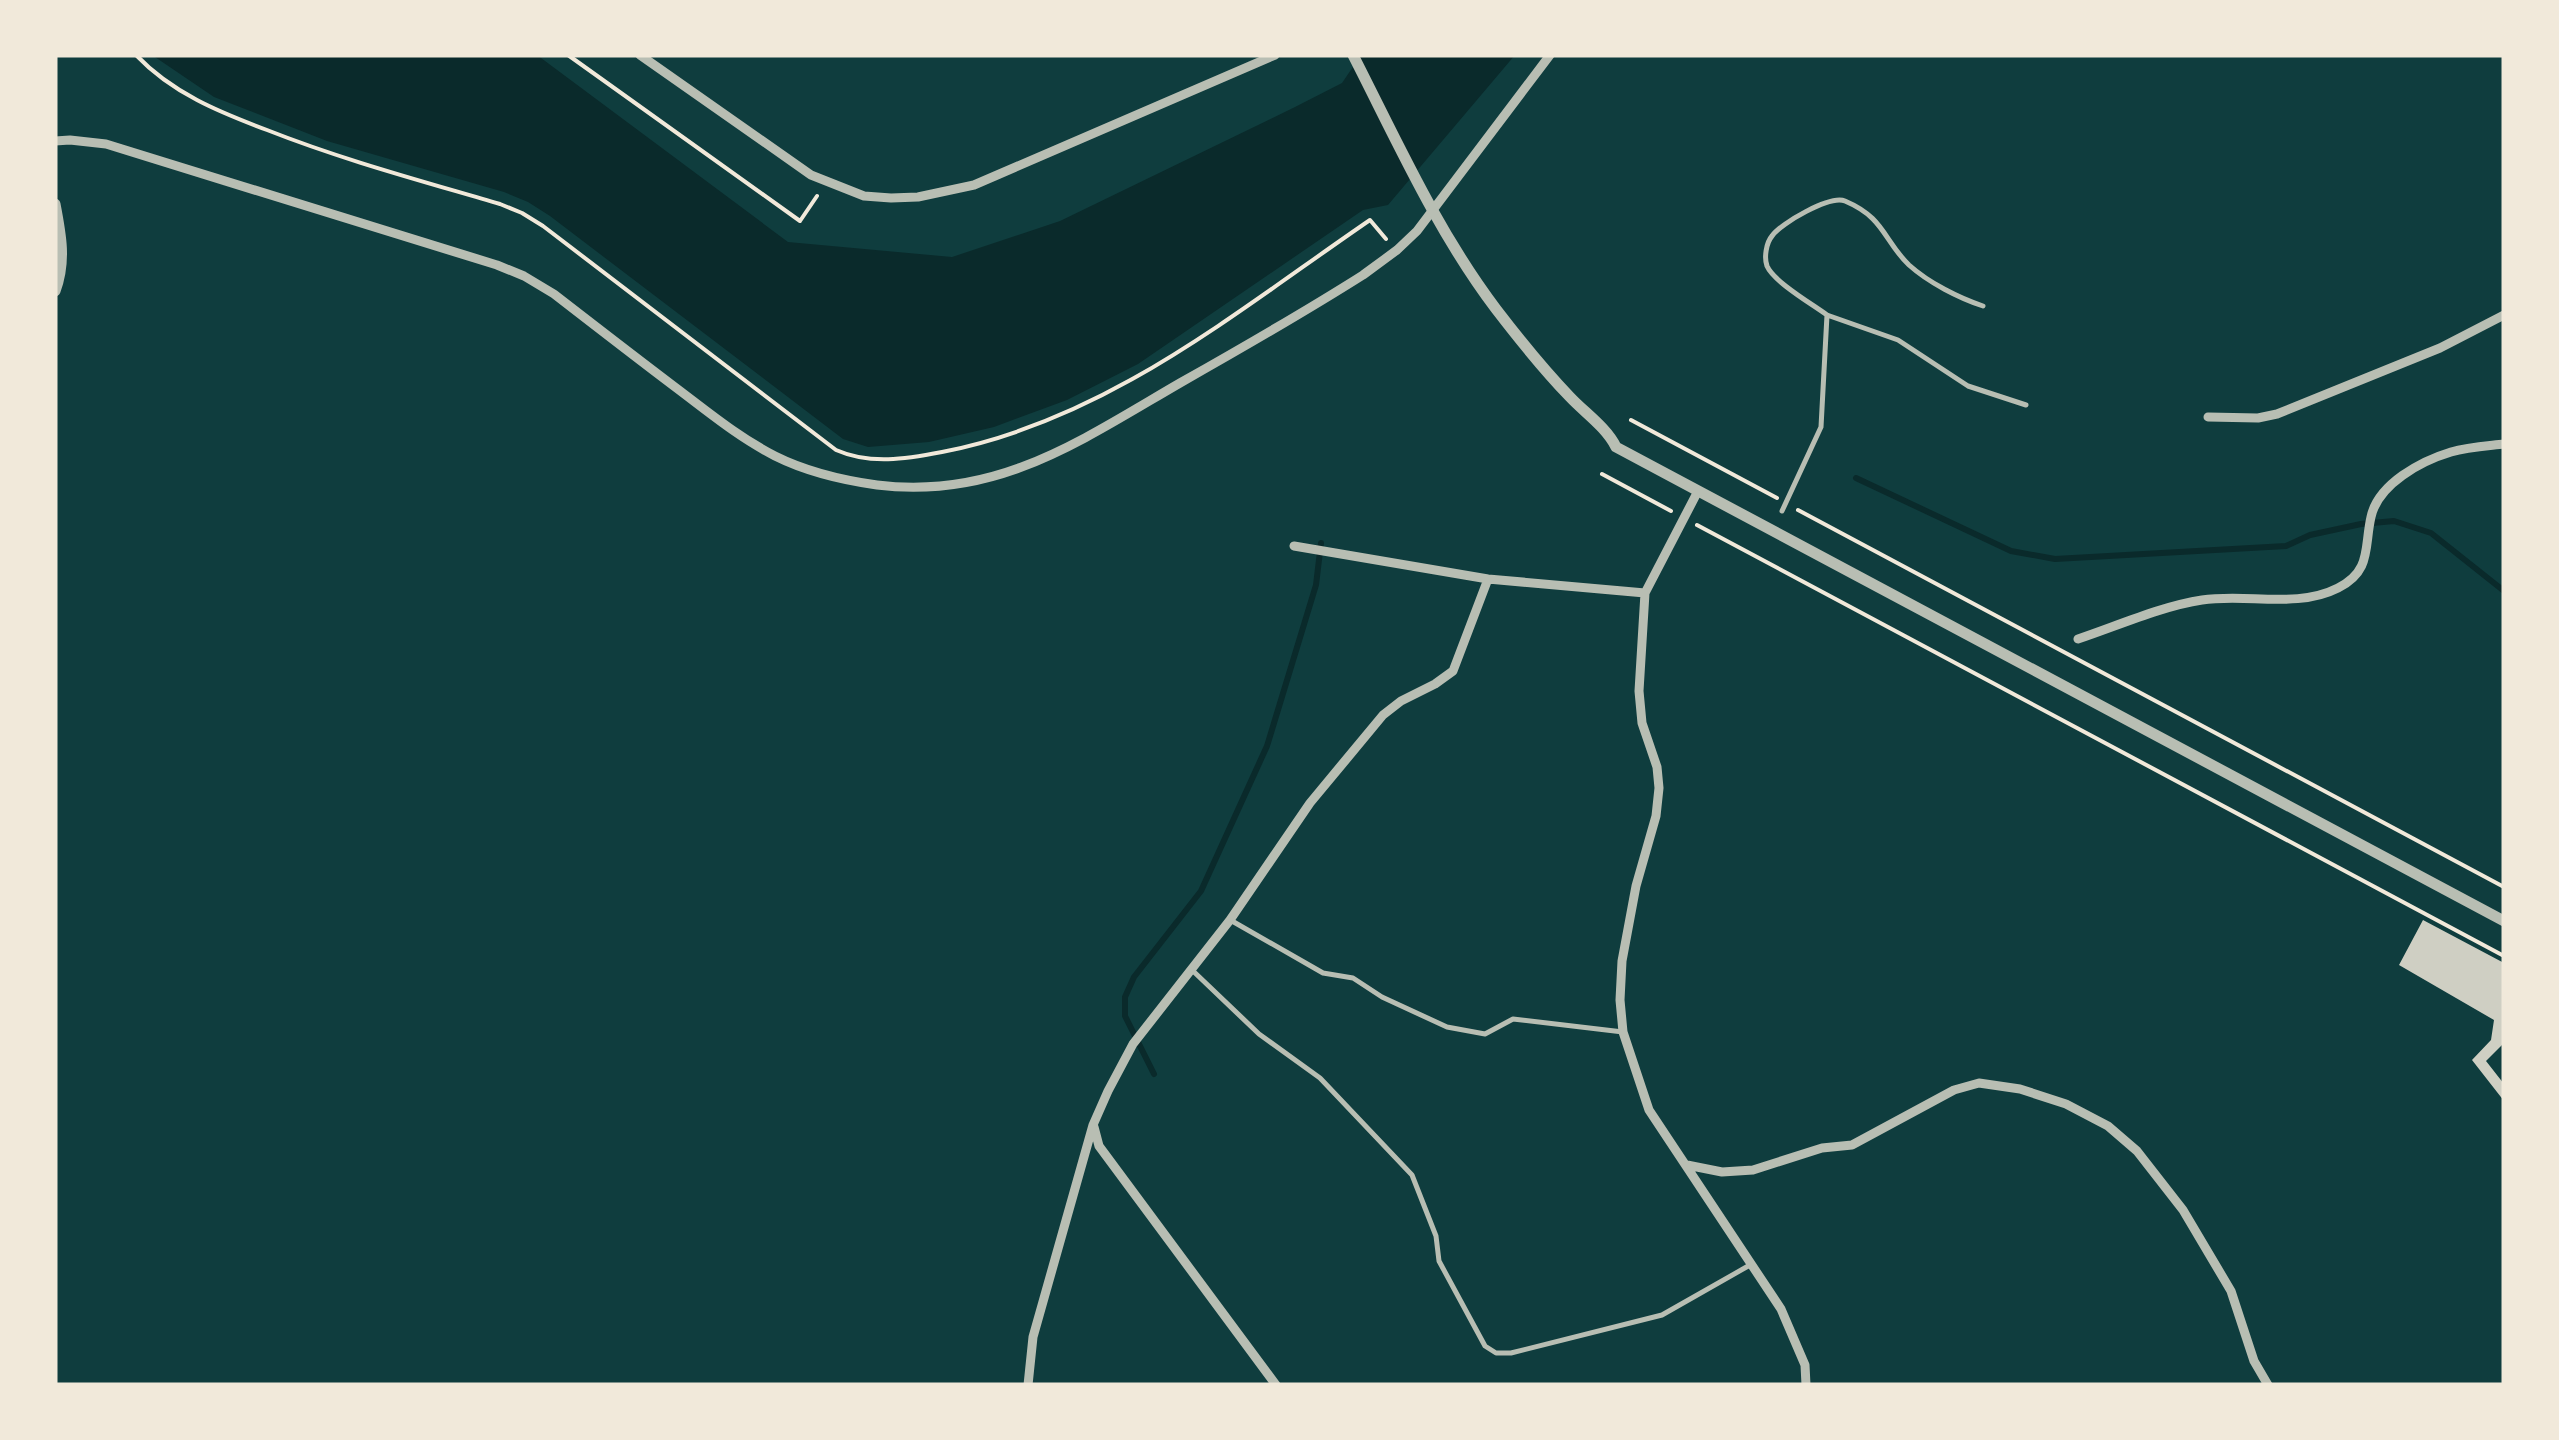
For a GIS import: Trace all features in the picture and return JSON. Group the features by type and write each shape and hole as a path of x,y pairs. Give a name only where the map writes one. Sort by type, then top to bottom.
{"street":[{"path":"640,55 811,176 864,196 890,198 933,195 974,185 1275,55"},
{"path":"1353,55 1459,258 1526,349 1611,437 1616,447 2504,922"},
{"path":"55,141 106,144 498,265 554,294 752,444 831,477 890,486 947,487 994,478 1044,458 1101,429 1364,275 1407,240 1432,212 1550,55"},
{"path":"55,204 62,259 55,291"},
{"path":"2208,418 2278,414 2440,348 2504,315"},
{"path":"2078,638 2182,604 2297,598 2338,588 2354,578 2364,564 2371,514 2392,484 2453,452 2504,444"},
{"path":"1698,491 1644,592 1639,691 1642,723 1657,767 1659,788 1622,961 1623,1032 1649,1110 1780,1309 1805,1365 1806,1385"},
{"path":"1294,546 1488,579 1644,592"},
{"path":"1028,1385 1033,1338 1093,1125 1133,1044 1230,920 1310,803 1383,716 1401,700 1435,684 1453,670 1488,579"},
{"path":"1686,1165 1722,1172 1754,1170 1822,1148 1852,1144 1954,1090 1979,1083 2020,1089 2066,1104 2108,1126 2136,1151 2183,1210 2231,1291 2254,1361 2268,1385"},
{"path":"1093,1125 1100,1146 1276,1385"}],"lane":[{"path":"1984,306 1958,297 1909,265 1875,218 1841,199 1826,201 1773,234 1766,246 1767,265 1778,278 1827,314 1898,340 1968,386 2026,405"},
{"path":"1782,511 1821,427 1827,314"},
{"path":"1230,920 1323,974 1353,978 1382,997 1448,1027 1485,1034 1512,1019 1623,1032"},
{"path":"1192,970 1259,1034 1320,1078 1412,1174 1436,1236 1439,1261 1485,1346 1496,1352 1512,1353 1662,1316 1750,1265"}],"path":[{"path":"136,55 148,68 208,108 323,152 522,213 836,450 868,460 962,448 1072,411 1144,374 1370,220 1386,239"},
{"path":"568,55 800,221 816,196"},
{"path":"1630,420 2504,887"},
{"path":"1602,474 1672,511"},
{"path":"1689,520 2504,956"}],"water":[{"path":"152,55 537,55 788,242 952,257 1060,221 1295,107 1342,83 1361,55 1515,55 1388,205 1363,210 1138,364 1067,400 994,427 929,442 868,447 843,439 528,202 327,141 214,97"}],"building":[{"path":"2423,920 2504,963 2502,1045 2486,1061 2504,1084 2504,1101 2472,1060 2491,1040 2494,1020 2399,965"}],"waterway":[{"path":"1856,478 2011,551 2055,559 2286,546 2310,535 2394,521 2431,533 2504,591"},
{"path":"1154,1074 1125,1016 1125,997 1134,977 1201,891 1267,746 1316,585 1321,543"}]}
